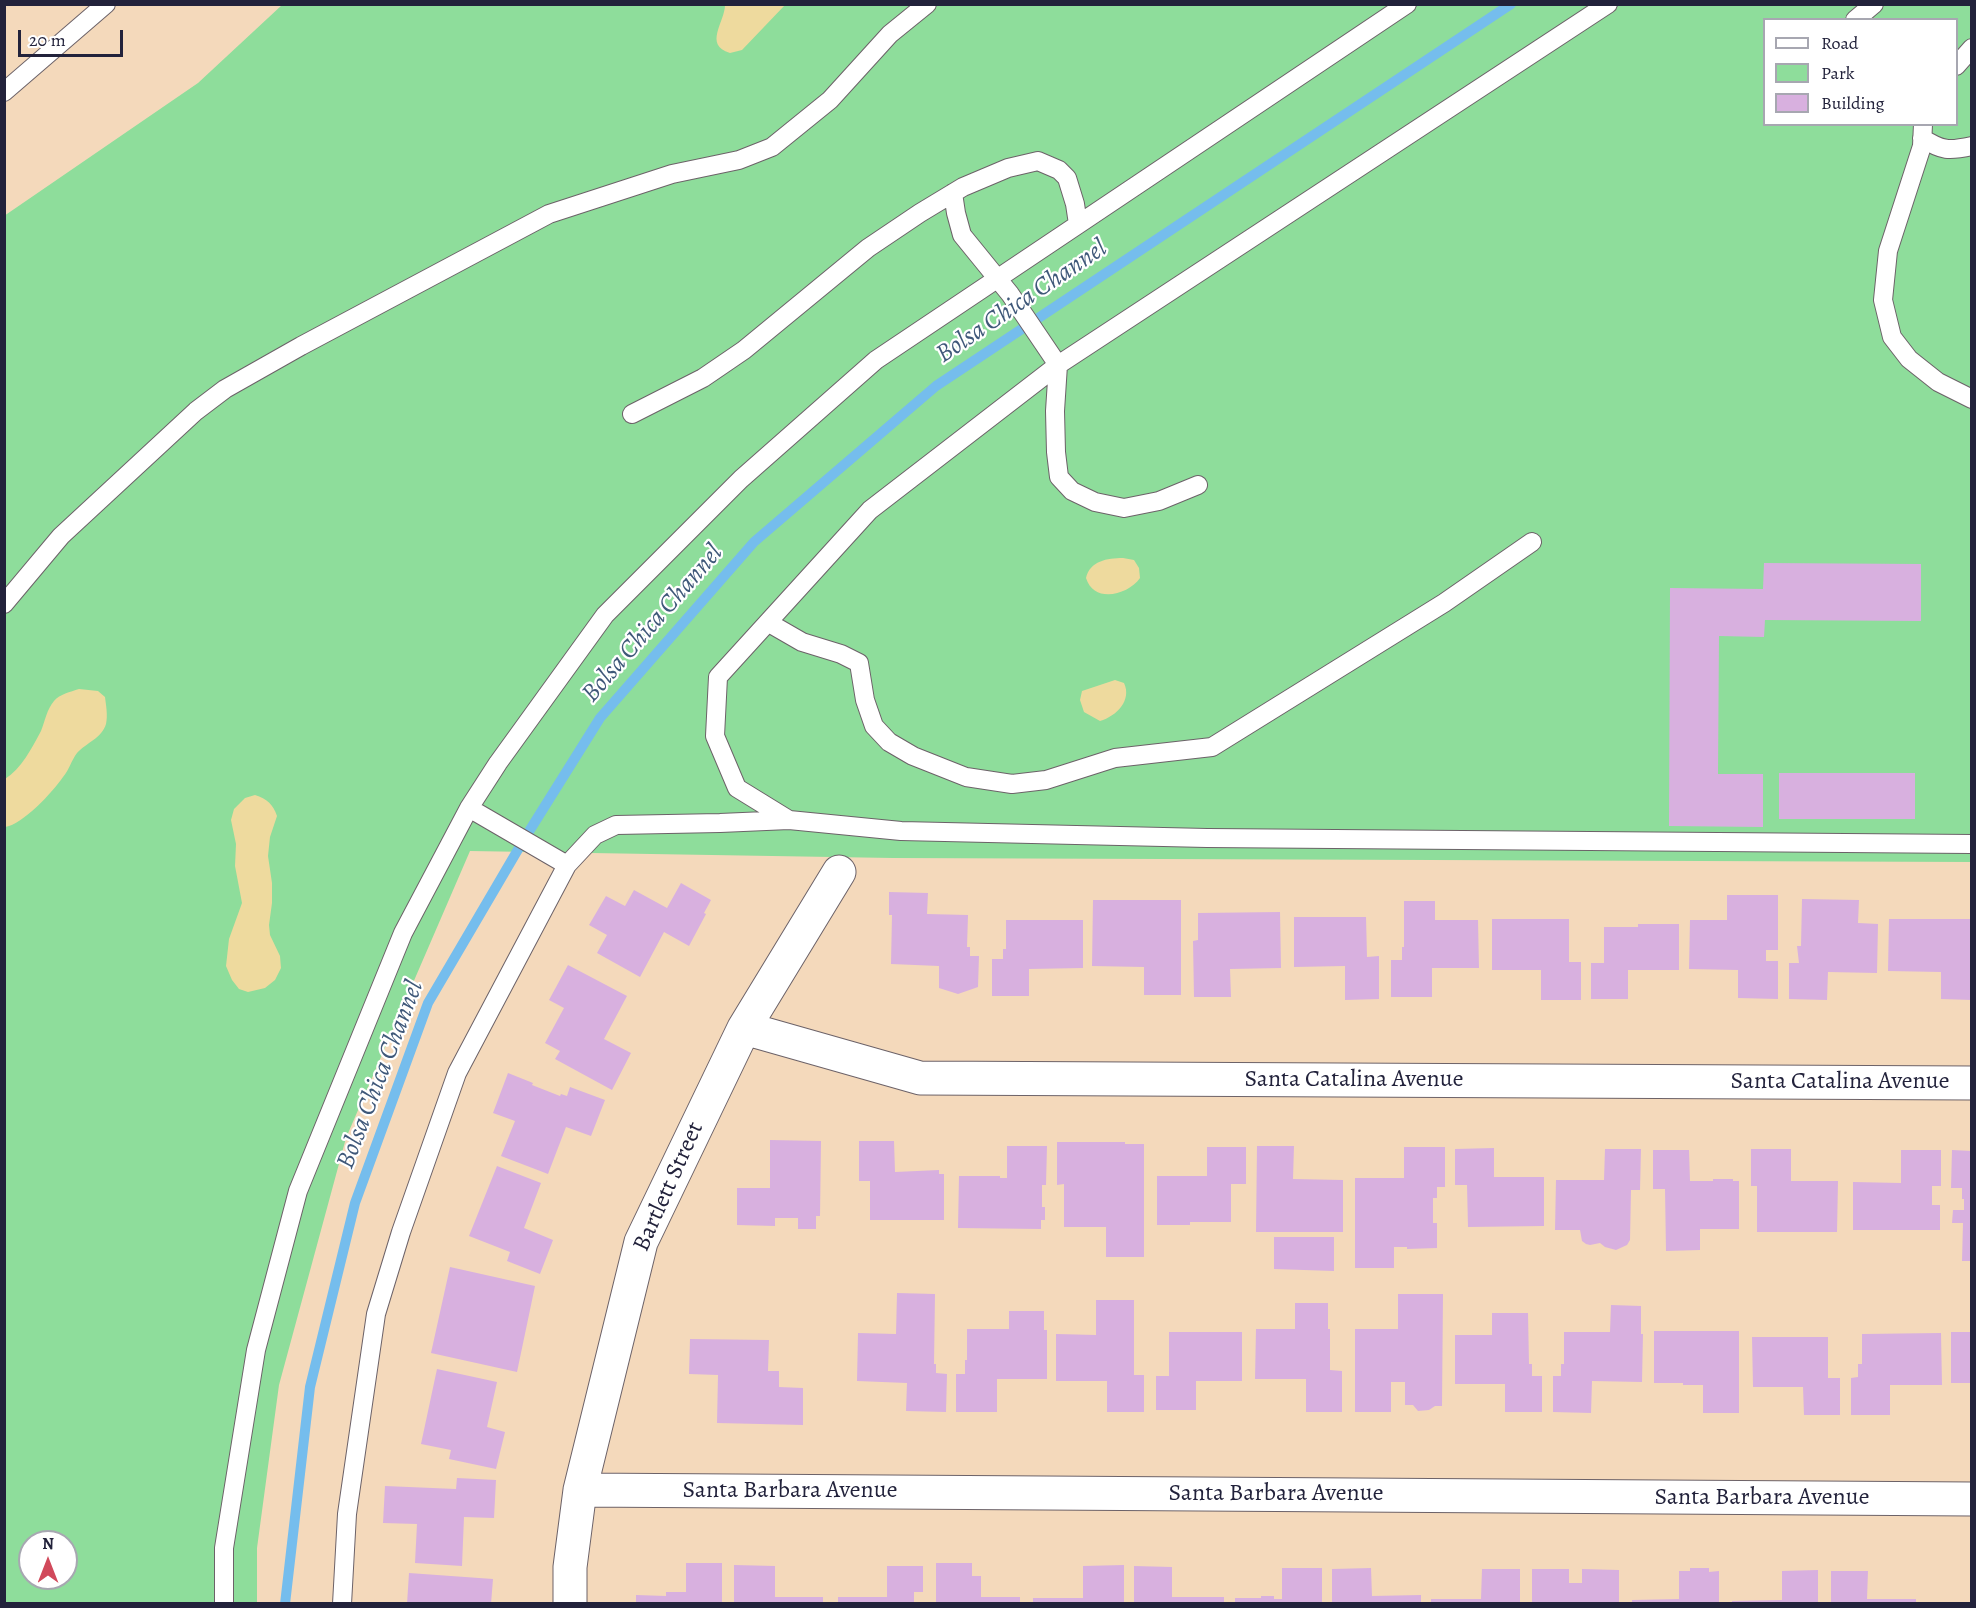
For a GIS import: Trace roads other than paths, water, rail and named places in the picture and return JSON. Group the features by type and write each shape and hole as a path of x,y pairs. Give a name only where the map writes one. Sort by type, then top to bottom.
{"street":[{"name":"Bartlett Street","path":"570,1604 570,1567 580,1490 640,1242 744,1028 839,872"},
{"name":"Santa Catalina Avenue","path":"744,1028 920,1078 1971,1083"},
{"name":"Santa Barbara Avenue","path":"580,1490 1971,1499"}],"lane":[{"path":"4,92 106,4"},
{"path":"4,604 61,536 195,411 225,389 549,214 672,174 739,160 772,147 830,100 890,34 927,4"},
{"path":"224,1604 224,1548 256,1350 298,1191 403,933 469,808 498,763 604,615 741,479 876,360 1407,4"},
{"path":"789,820 737,788 715,736 718,678 870,510 1053,358 1608,4"},
{"path":"1857,18 1874,4"},
{"path":"1958,64 1971,48"},
{"path":"1923,131 1938,148 1952,150 1971,146"},
{"path":"1923,131 1922,146 1888,251 1883,300 1892,338 1909,359 1938,382 1971,399"},
{"path":"632,414 703,378 744,350 868,248 963,187 1008,168 1038,161 1059,170 1067,178 1078,224"},
{"path":"953,194 962,235 1010,294 1053,358 1059,477 1072,491 1095,502 1124,508 1159,501 1198,485"},
{"path":"769,623 802,642 841,654 859,663 864,700 874,726 889,742 913,756 966,777 1012,784 1046,780 1115,758 1212,747 1444,603 1532,542"},
{"path":"469,808 567,865"},
{"path":"342,1604 347,1514 376,1314 401,1232 457,1073 567,865 595,835 616,825 789,820 901,831 1207,838 1971,844"}],"waterway":[{"name":"Bolsa Chica Channel","path":"285,1604 310,1387 355,1203 428,1003 523,841 600,718 754,542 936,386 1511,4"}]}
